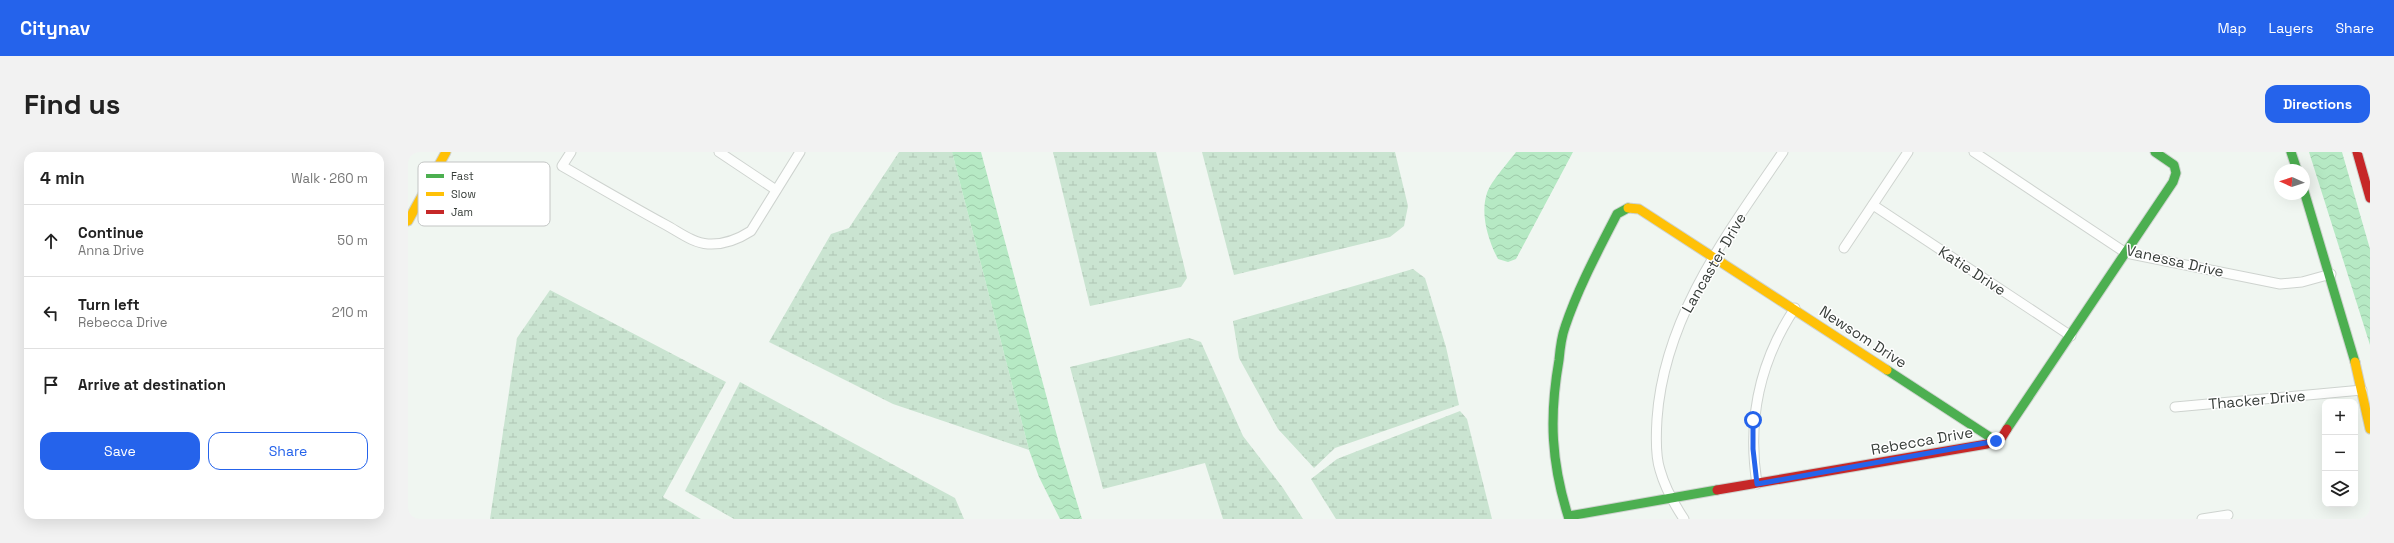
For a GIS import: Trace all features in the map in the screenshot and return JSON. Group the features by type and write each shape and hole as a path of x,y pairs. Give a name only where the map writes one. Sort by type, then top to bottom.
{"street":[{"path":"440,162 446,152"},
{"path":"571,152 562,166 662,223 690,238 706,244 724,244 740,238 751,231 800,152"},
{"path":"719,152 776,190"},
{"name":"Lancaster Drive","path":"1684,519 1672,500 1660,470 1656,436 1659,397 1671,343 1690,299 1713,258 1782,152"},
{"path":"1844,248 1908,152"},
{"name":"Vanessa Drive","path":"1974,152 2126,253 2280,284 2302,282 2330,274"},
{"name":"Rebecca Drive","path":"1569,518 1996,441 2007,432 2173,182 2176,170 2174,165 2155,152"},
{"path":"2291,152 2295,164"},
{"path":"2357,152 2370,198"},
{"path":"408,221 412,206 418,196"},
{"path":"2307,200 2353,351 2370,429"},
{"name":"Katie Drive","path":"1873,205 2071,336"},
{"name":"Newsom Drive","path":"1569,518 1561,494 1553,449 1552,398 1564,329 1578,292 1617,214 1626,208 1639,209 1713,258 1795,308 1996,441"},
{"path":"1757,484 1753,434 1757,397 1774,344 1795,308"},
{"name":"Thacker Drive","path":"2175,407 2362,390"},
{"path":"2202,519 2228,515"}],"green space":[{"path":"899,152 952,152 1029,450 893,404 769,342 831,234 849,228"},
{"path":"1053,152 1156,152 1187,278 1181,287 1090,306"},
{"path":"1202,152 1395,152 1408,206 1404,226 1390,237 1234,275"},
{"path":"1413,269 1425,278 1446,347 1459,405 1335,448 1314,468 1278,429 1239,358 1233,321"},
{"path":"550,290 726,382 663,497 701,519 490,519 517,338"},
{"path":"1189,338 1201,342 1243,436 1283,488 1303,519 1223,519 1205,463 1103,489 1070,367"},
{"path":"740,382 955,498 964,519 734,519 685,491"},
{"path":"1460,411 1467,419 1492,519 1336,519 1311,479 1337,459"}],"water":[{"path":"952,152 981,152 1060,447 1082,519 1060,519 1039,477 1029,450"},
{"path":"1516,152 1573,152 1516,259 1508,262 1498,259 1494,252 1486,227 1484,210 1489,188"},
{"path":"2309,152 2342,152 2370,249 2370,345"}],"traffic: fast":[{"path":"2007,429 2173,182 2176,173 2174,165 2155,152"},
{"path":"2291,152 2295,164"},
{"path":"2307,200 2355,362"},
{"path":"1569,519 1558,479 1555,459 1553,421 1556,381 1562,339 1565,327 1582,284 1617,214 1628,208"},
{"path":"1887,370 1996,441"},
{"path":"1569,516 1717,490"}],"traffic: slow":[{"path":"440,162 446,152"},
{"path":"408,221 418,203"},
{"path":"1628,208 1639,209 1887,370"},
{"path":"2355,362 2370,429"}],"traffic: jam":[{"path":"2357,152 2370,198"},
{"path":"1717,490 1987,444 2002,437 2007,429"}],"route":[{"path":"1753,420 1754,466 1757,484 1988,444 1996,441"}]}
